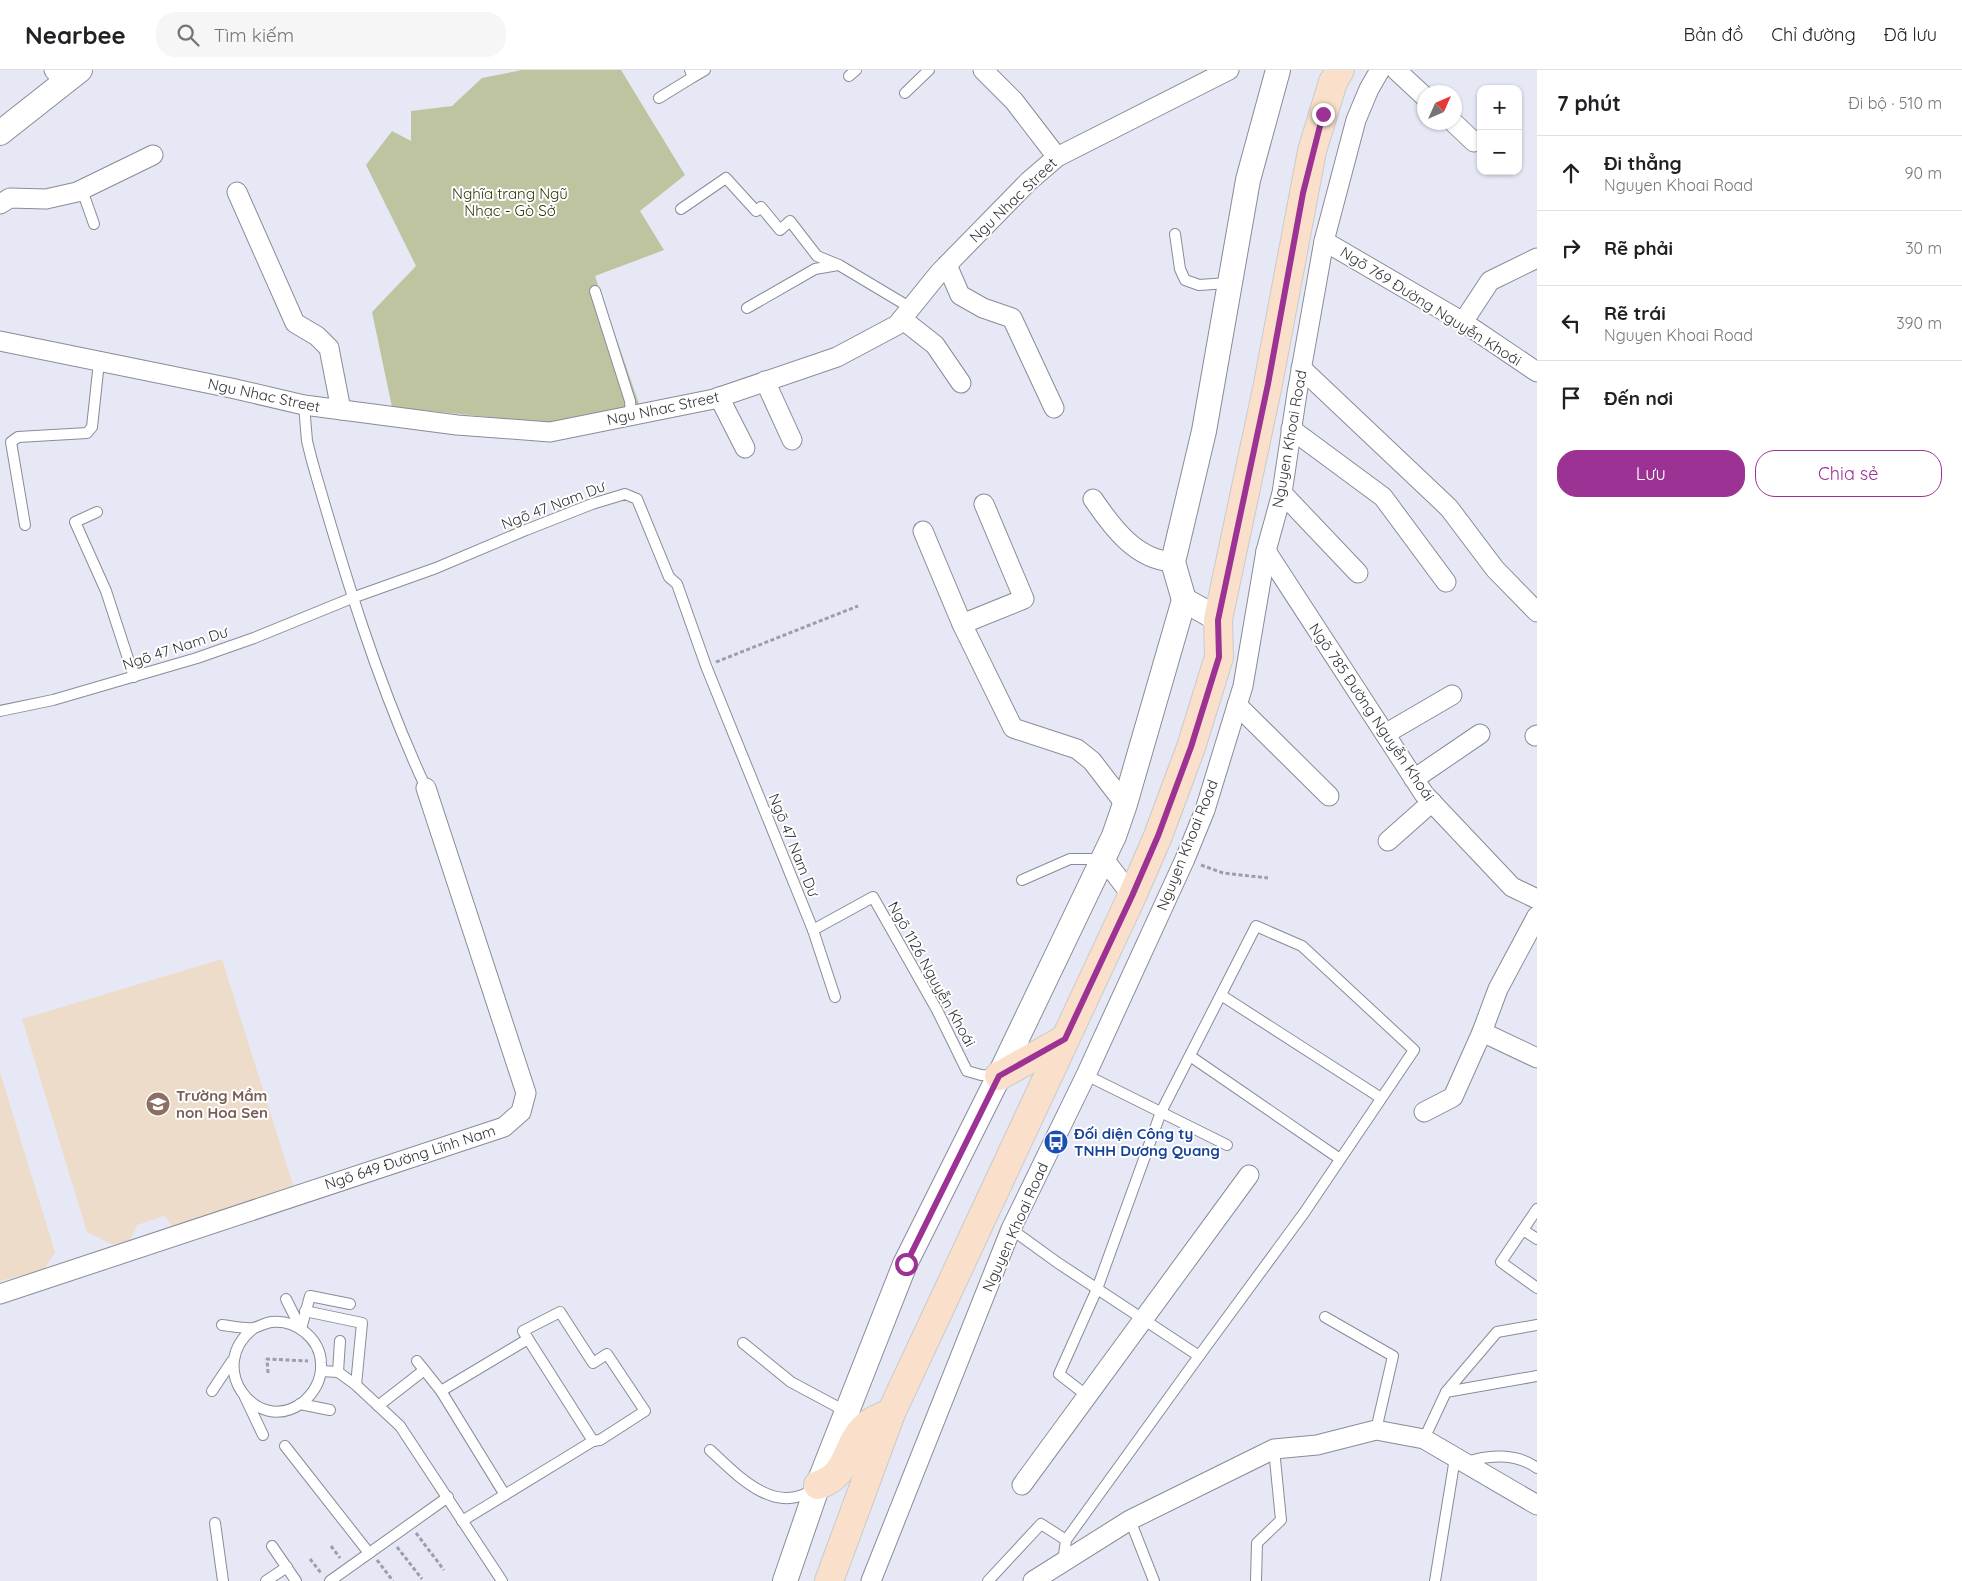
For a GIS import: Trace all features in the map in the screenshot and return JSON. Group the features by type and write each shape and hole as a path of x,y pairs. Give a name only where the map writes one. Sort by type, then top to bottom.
{"main road":[{"name":"Nguyen Khoai Road","path":"829,1581 891,1412 1132,896 1158,836 1191,747 1219,657 1218,620 1268,384 1312,151 1332,87 1340,70"},
{"path":"999,1076 1065,1039"},
{"path":"818,1485 830,1481 838,1473 862,1430 876,1418 891,1412"}],"street":[{"path":"983,70 1014,102 1057,157"},
{"name":"Ngu Nhac Street","path":"0,341 231,388 304,405 416,421 550,432 719,397 837,357 897,324 947,264 1028,182 1057,157 1198,77 1229,70"},
{"path":"786,1581 818,1485 906,1264 1104,859 1125,804 1184,600 1173,562 1204,430 1228,283 1248,180 1278,70"},
{"name":"Nguyen Khoai Road","path":"870,1581 1011,1228 1086,1075 1185,859 1205,810 1243,686 1266,550 1282,493 1301,368 1324,241 1356,120 1369,89 1380,70"},
{"path":"1396,70 1417,90"},
{"path":"0,133 66,74"},
{"path":"1461,130 1474,142"},
{"path":"0,204 10,198 46,199 82,190 153,155"},
{"path":"237,192 296,324 317,336 330,348 341,410"},
{"name":"Ngõ 769 Đường Nguyễn Khoái","path":"1324,241 1463,322 1537,372"},
{"path":"1463,322 1490,281 1537,258"},
{"path":"947,264 960,295 983,308 1012,318 1054,408"},
{"path":"906,313 936,345 961,383"},
{"path":"1301,368 1449,508 1494,569 1537,612"},
{"path":"765,381 792,440"},
{"path":"719,397 745,448"},
{"path":"1291,429 1383,497 1446,582"},
{"path":"1282,493 1358,572"},
{"path":"1092,499 1114,530 1140,550 1160,561 1173,562"},
{"path":"962,624 1024,599 984,504"},
{"path":"923,531 962,624 1013,728 1077,749 1092,761 1125,804"},
{"name":"Ngõ 785 Đường Nguyễn Khoái","path":"1266,550 1414,779 1432,802 1512,887 1537,899"},
{"path":"1184,600 1218,620"},
{"path":"1385,734 1452,695"},
{"path":"1237,705 1329,796"},
{"path":"1414,779 1480,734"},
{"name":"Ngõ 649 Đường Lĩnh Nam","path":"0,1294 504,1127 521,1112 526,1093 426,788"},
{"path":"1388,841 1432,802"},
{"path":"1104,859 1132,896"},
{"path":"1424,1112 1453,1097 1482,1032 1498,988 1537,916"},
{"path":"1482,1032 1537,1058"},
{"path":"1022,1485 1086,1395 1144,1320 1249,1175"},
{"path":"1033,1581 1063,1564 1130,1520 1274,1449 1317,1445 1376,1430 1424,1439 1537,1505"}],"lane":[{"path":"659,98 691,73 705,70"},
{"path":"905,94 929,70"},
{"path":"681,209 726,178 756,211 761,207 780,230 790,220 817,256 839,265 906,313"},
{"path":"82,190 94,224"},
{"path":"1175,234 1180,269 1185,280 1199,285 1228,283"},
{"path":"747,308 815,269 839,265"},
{"path":"595,291 630,402 631,416"},
{"path":"25,525 11,442 18,437 87,432 92,427 98,362"},
{"path":"304,405 312,461 352,598 401,734 426,788"},
{"name":"Ngõ 47 Nam Dư","path":"0,711 53,700 134,677 254,638 352,598 436,568 526,530 625,494 637,499 669,577 676,584 706,666 813,930 835,997"},
{"path":"97,512 75,522 106,591 134,677"},
{"path":"1022,880 1070,859 1104,859"},
{"name":"Ngõ 1126 Nguyễn Khoái","path":"813,930 873,897 937,1010 967,1071 981,1075 999,1076"},
{"path":"1063,1564 1066,1540 1340,1159 1414,1050 1302,946 1256,926 1161,1112 1097,1289 1058,1374 1086,1395"},
{"path":"1221,995 1381,1098"},
{"path":"1190,1056 1340,1159"},
{"path":"1086,1075 1228,1145"},
{"path":"1537,1209 1501,1262 1537,1288"},
{"path":"1011,1228 1097,1289 1199,1356"},
{"path":"1523,1230 1537,1240"},
{"path":"301,1329 310,1296 350,1304"},
{"path":"244,1397 261,1408 281,1410 300,1404 314,1390 321,1366 314,1343 301,1329 286,1299"},
{"path":"305,1311 362,1323 356,1385"},
{"path":"462,1521 593,1441 600,1440 645,1412 607,1354 593,1363 560,1312 522,1331 593,1441"},
{"path":"1325,1316 1393,1356 1376,1430"},
{"path":"212,1391 233,1360 240,1341 254,1328 263,1324 282,1322 301,1329"},
{"path":"222,1325 254,1328"},
{"path":"1424,1439 1446,1392 1497,1332 1537,1325"},
{"path":"441,1391 528,1339"},
{"path":"338,1372 340,1341"},
{"path":"743,1343 791,1382 847,1412"},
{"path":"233,1360 234,1380 263,1435"},
{"path":"417,1361 423,1371 441,1391 505,1495"},
{"path":"321,1366 338,1372 356,1385 400,1426 502,1581"},
{"path":"378,1406 423,1371"},
{"path":"1446,1392 1537,1376"},
{"path":"300,1404 330,1410"},
{"path":"285,1446 370,1552"},
{"path":"1256,1581 1257,1543 1281,1520 1274,1449"},
{"path":"710,1450 748,1484 769,1495 805,1494 818,1485"},
{"path":"1435,1581 1460,1460 1483,1456 1526,1460 1537,1468"},
{"path":"328,1581 448,1497"},
{"path":"1130,1520 1154,1581"},
{"path":"215,1523 223,1581"},
{"path":"988,1581 1041,1524 1066,1540"},
{"path":"272,1546 296,1581"},
{"path":"266,1581 287,1567"}],"path":[{"path":"706,666 858,606"},
{"path":"1185,859 1223,873 1268,878"},
{"path":"268,1373 267,1359 321,1366"},
{"path":"410,1525 444,1570"},
{"path":"390,1538 422,1579"},
{"path":"370,1552 393,1581"},
{"path":"310,1559 328,1581"}],"shaded area":[{"name":"Trường Mầm non Hoa Sen","path":"222,959 294,1188 172,1226 164,1216 137,1225 130,1240 113,1245 87,1232 22,1019"},
{"path":"0,1072 55,1252 44,1270 0,1281"}],"green space":[{"name":"Nghĩa trang Ngũ Nhạc - Gò Sở","path":"522,70 621,70 685,175 640,211 664,250 595,276 639,404 555,424 392,407 372,312 416,266 366,165 392,131 411,141 411,111 452,106 482,78"}],"place":[{"name":"Trường Mầm non Hoa Sen","path":"158,1104"},
{"name":"Đối diện Công ty TNHH Dương Quang","path":"1056,1142"}],"route":[{"path":"906,1264 999,1076 1065,1039 1158,836 1191,747 1219,657 1218,620 1268,384 1303,193 1312,151 1323,114"}]}
